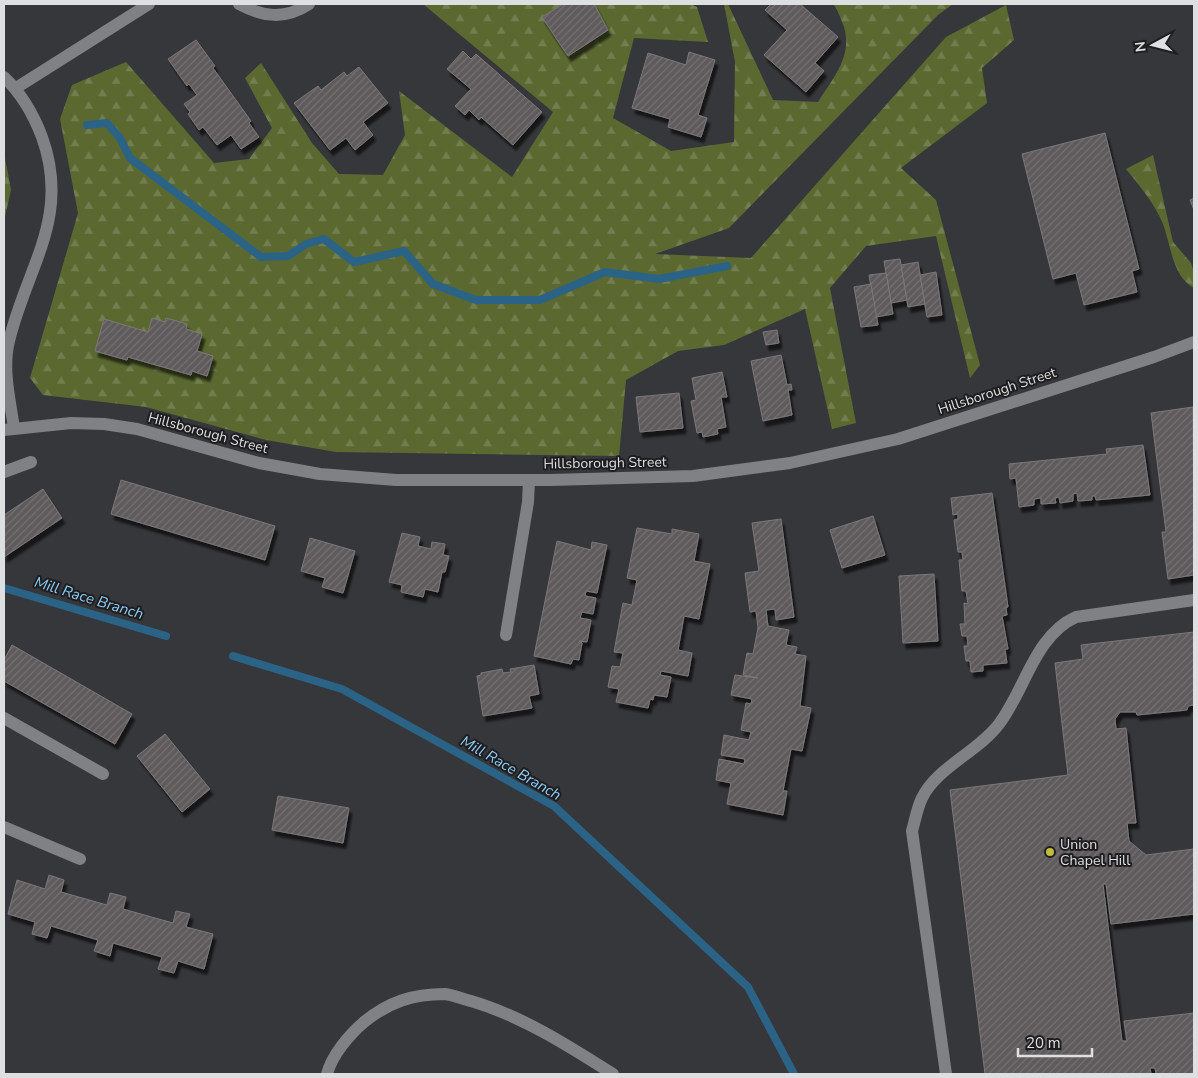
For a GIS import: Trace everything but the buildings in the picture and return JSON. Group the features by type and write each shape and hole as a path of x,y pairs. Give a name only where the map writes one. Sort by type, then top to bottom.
{"street":[{"path":"16,88 149,4"},
{"path":"239,4 270,17 290,14 309,4"},
{"path":"4,77 16,88 30,108 45,146 52,177 53,195 52,212 42,247 9,342 6,369 9,429"},
{"name":"Hillsborough Street","path":"9,429 71,423 104,424 137,429 242,459 320,474 396,480 529,480 693,476 790,464 898,439 1154,357 1194,342"},
{"path":"4,472 32,462"},
{"path":"506,635 528,502 529,480"},
{"path":"946,1074 912,831 922,797 936,780 998,727 1044,645 1061,624 1076,617 1194,600"},
{"path":"4,718 102,774"},
{"path":"4,827 80,859"},
{"path":"327,1074 329,1066 352,1033 383,1007 416,996 447,994 492,1007 568,1045 613,1074"}],"green space":[{"path":"423,4 690,4 697,7 708,42 634,38 613,118 671,151 734,142 735,62 724,4 728,4 773,100 818,102 841,65 846,46 843,24 833,4 953,4 938,15 729,228 655,254 751,258 946,37 1006,5 1014,40 982,68 987,103 901,168 936,200 980,365 970,378 936,236 866,246 830,288 856,423 832,429 805,309 724,345 678,351 626,380 619,456 336,452 266,440 146,407 43,395 30,378 78,213 60,119 72,85 126,62 214,163 249,159 272,128 245,78 261,63 312,143 339,174 383,175 405,135 399,91 512,177 553,112"},
{"path":"4,153 11,190 4,221"},
{"path":"1153,155 1173,242 1191,263 1194,272 1194,288 1181,276 1177,268 1163,224 1156,209 1126,169"}],"waterway":[{"path":"87,125 107,123 120,138 130,158 261,257 288,256 306,244 324,239 354,262 404,251 433,284 476,300 540,300 605,272 659,279 727,266"},
{"name":"Mill Race Branch","path":"4,588 166,636"},
{"name":"Mill Race Branch","path":"233,656 342,689 554,806 748,987 794,1074"}],"place":[{"name":"Union Chapel Hill","path":"1050,852"}]}
